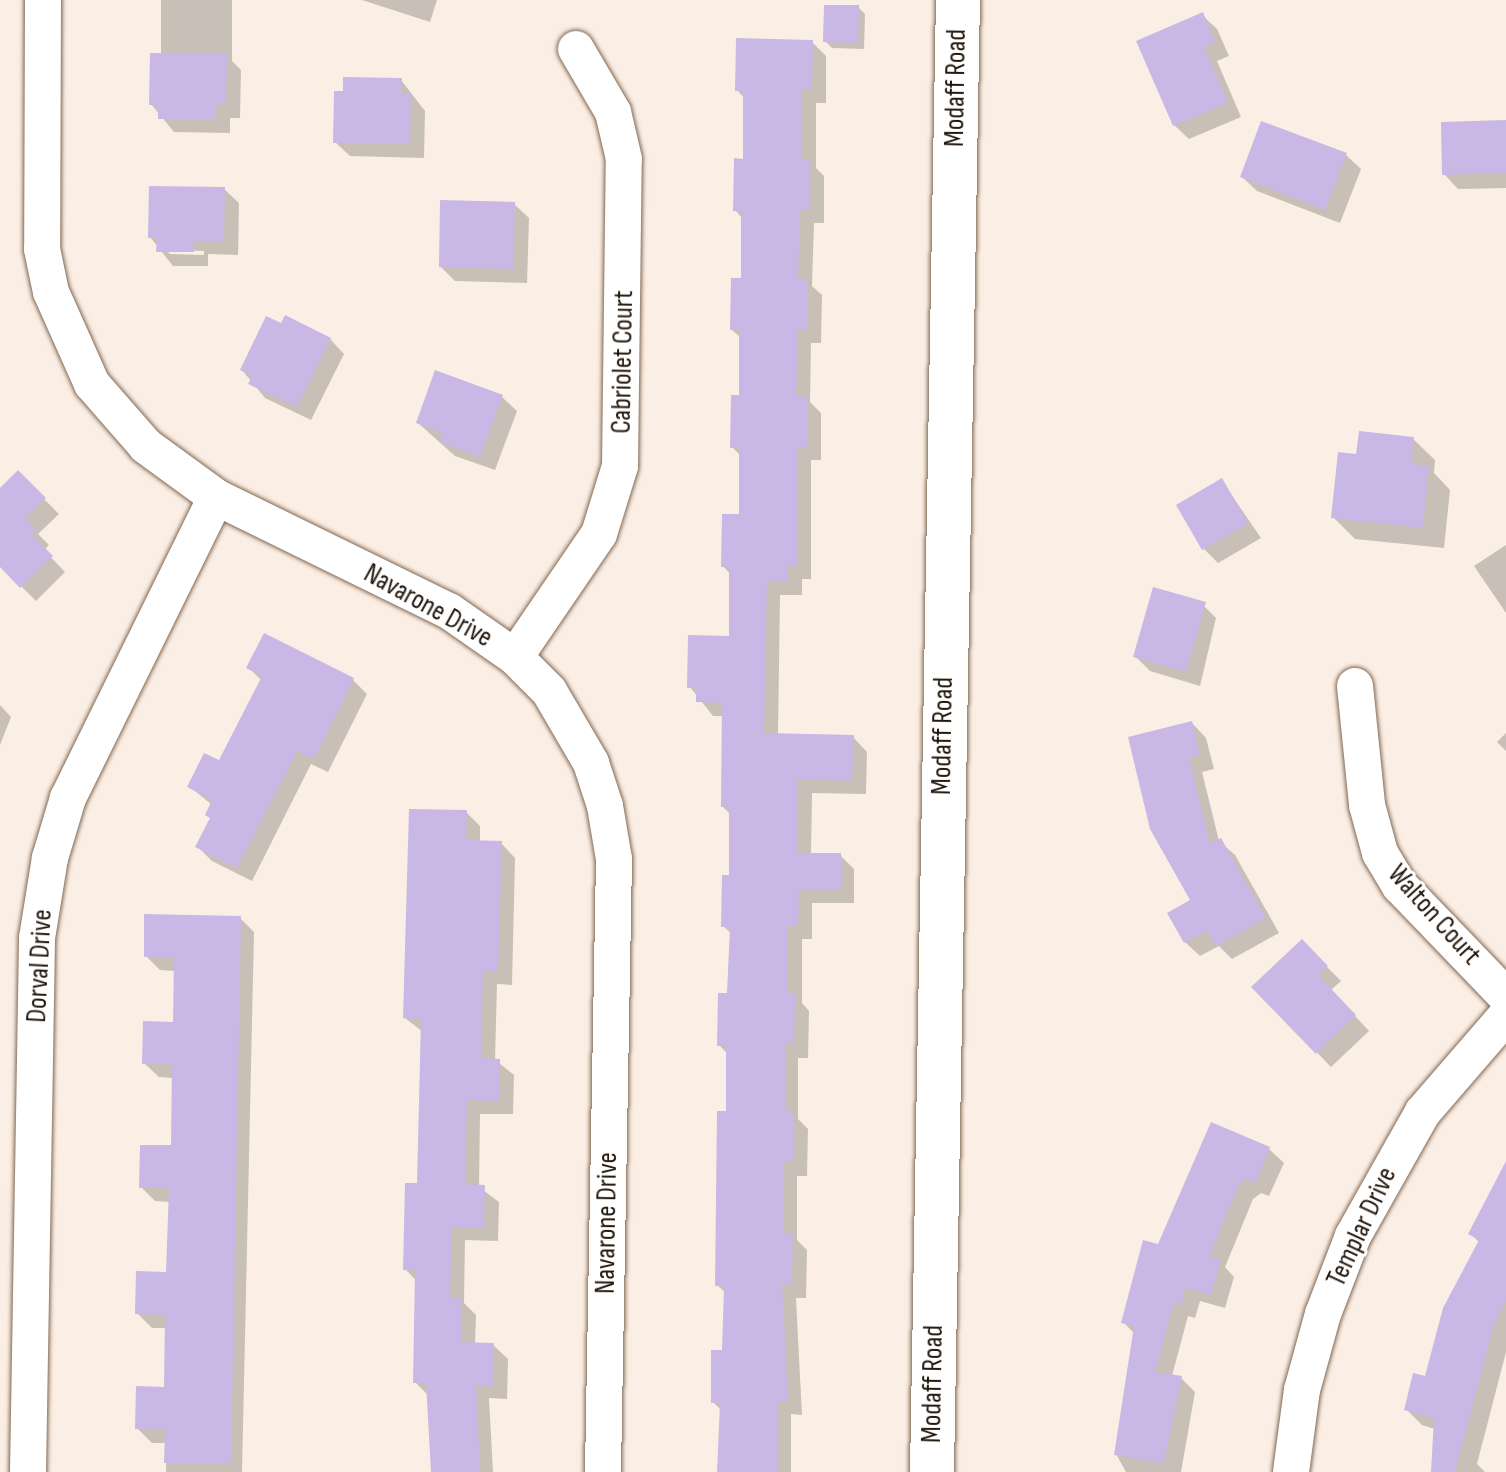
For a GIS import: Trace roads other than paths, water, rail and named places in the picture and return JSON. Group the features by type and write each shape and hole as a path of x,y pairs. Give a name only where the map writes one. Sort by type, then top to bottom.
{"street":[{"name":"Navarone Drive","path":"43,0 42,222 51,292 76,357 120,419 166,462 216,497 449,611 515,657 549,691 591,763 605,806 614,859 603,1472"},
{"name":"Modaff Road","path":"932,1472 958,0"},
{"name":"Cabriolet Court","path":"515,657 599,534 620,466 624,159 613,112 576,49"},
{"name":"Dorval Drive","path":"28,1472 37,938 50,858 68,798 216,497"},
{"name":"Walton Court","path":"1355,686 1367,805 1380,853 1400,886 1506,996"},
{"name":"Templar Drive","path":"1291,1472 1302,1390 1353,1236 1423,1112 1506,1016"}]}
